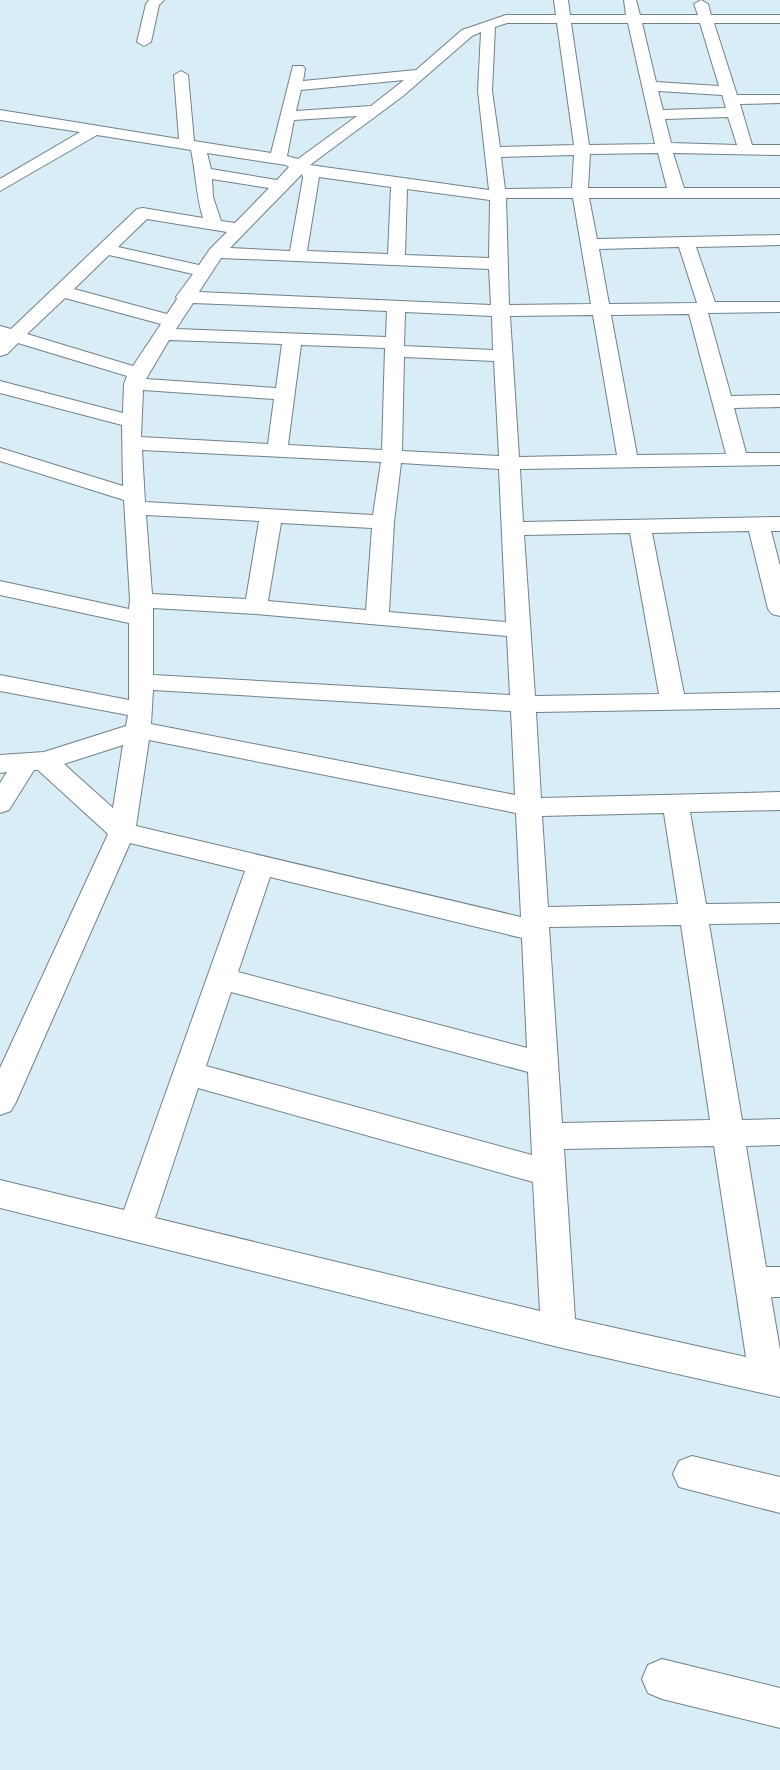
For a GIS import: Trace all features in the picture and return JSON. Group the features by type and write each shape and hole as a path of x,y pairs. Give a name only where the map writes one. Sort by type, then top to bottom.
{"street":[{"path":"144,42 152,10 157,0"},
{"path":"561,0 582,150 580,193 628,461"},
{"path":"630,0 664,148 678,193"},
{"path":"700,0 746,149"},
{"path":"506,19 512,2"},
{"path":"0,1102 122,832 140,720 141,609 131,443 136,379 203,270 216,252 281,185 305,168 467,33 506,19 780,19 773,6"},
{"path":"488,25 485,91 498,196 500,311 558,1331"},
{"path":"278,159 298,69"},
{"path":"294,86 420,74"},
{"path":"181,75 193,146 204,173 205,197 213,223"},
{"path":"649,86 732,101"},
{"path":"656,115 732,101 780,99"},
{"path":"288,116 375,110"},
{"path":"0,115 278,159 305,168 498,196 514,193 780,193"},
{"path":"0,186 95,130"},
{"path":"493,152 664,148 780,150"},
{"path":"298,256 311,178 305,168"},
{"path":"204,173 281,185"},
{"path":"396,260 399,183"},
{"path":"0,350 7,334 61,291 143,212 239,229"},
{"path":"589,244 780,240"},
{"path":"686,242 703,308 722,402 738,460"},
{"path":"105,249 203,270"},
{"path":"216,252 498,264"},
{"path":"61,291 167,328 503,356"},
{"path":"185,297 500,311 780,307"},
{"path":"377,617 383,522 392,456 396,306"},
{"path":"7,334 136,379 283,394"},
{"path":"277,451 283,394 292,339"},
{"path":"0,387 133,422"},
{"path":"722,402 780,401"},
{"path":"131,443 509,463 780,459"},
{"path":"3,459 135,502 271,516 383,522"},
{"path":"256,607 271,516"},
{"path":"758,524 780,609"},
{"path":"513,529 780,524"},
{"path":"640,527 673,701"},
{"path":"0,588 141,609 256,607 519,630"},
{"path":"141,682 523,704 780,700"},
{"path":"0,683 140,720 528,807 780,801"},
{"path":"0,764 35,762 75,753 140,720"},
{"path":"0,804 35,762"},
{"path":"35,762 122,832 260,866 535,924 693,914 780,913"},
{"path":"0,1194 558,1331 774,1379 766,1282 728,1133 676,804"},
{"path":"135,1227 260,866"},
{"path":"220,978 543,1064"},
{"path":"187,1074 549,1173"},
{"path":"547,1136 780,1132"},
{"path":"692,1474 780,1495"},
{"path":"662,1679 780,1708"}]}
